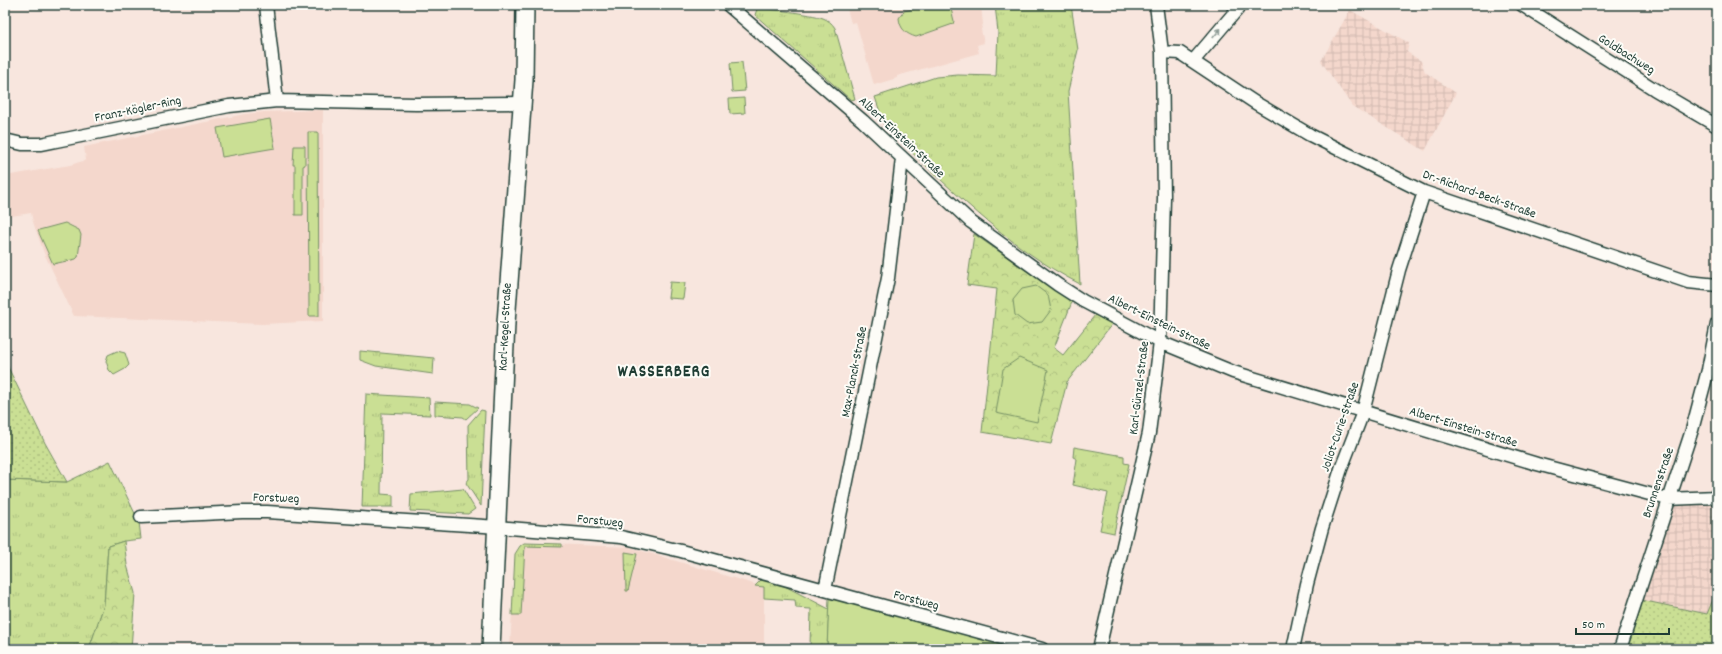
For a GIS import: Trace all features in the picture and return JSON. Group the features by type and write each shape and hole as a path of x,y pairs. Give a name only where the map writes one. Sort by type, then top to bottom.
{"street":[{"path":"266,5 277,101"},
{"name":"Karl-Kegel-Straße","path":"491,649 507,308 522,103 526,5"},
{"name":"Karl-Günzel-Straße","path":"1099,649 1149,433 1160,342 1164,198 1162,52 1156,5"},
{"path":"1194,60 1241,5"},
{"name":"Goldbachweg","path":"1522,5 1654,90 1717,126"},
{"name":"Albert-Einstein-Straße","path":"730,6 863,121 971,222 1083,301 1160,342 1233,372 1537,464 1668,499 1717,497"},
{"name":"Dr.-Richard-Beck-Straße","path":"1162,52 1180,53 1194,60 1248,98 1310,135 1424,192 1688,282 1717,285"},
{"name":"Franz-Kögler-Ring","path":"5,140 22,144 41,144 229,106 277,101 416,104 522,103"},
{"name":"Max-Planck-Straße","path":"825,590 888,278 902,159"},
{"name":"Joliot-Curie-Straße","path":"1293,649 1307,584 1322,528 1363,412 1399,270 1424,192"},
{"name":"Brunnenstraße","path":"1620,649 1668,499 1682,462 1702,396 1717,324"},
{"name":"Forstweg","path":"141,517 234,512 267,512 497,527 620,537 681,551 1042,649"}],"shaded area":[{"path":"846,5 981,5 983,24 981,30 984,43 977,45 979,53 897,76 897,78 874,85 856,22 851,23"},
{"path":"1350,10 1409,43 1407,52 1421,61 1425,72 1456,93 1425,151 1352,106 1321,61"},
{"path":"323,110 323,321 262,324 74,316 44,253 31,213 5,217 5,194 8,194 5,176 70,165 86,160 84,147 245,114"},
{"path":"1717,503 1717,590 1708,614 1641,600 1673,504"},
{"path":"524,543 629,547 764,587 764,649 510,649 515,554"}],"green space":[{"path":"932,5 950,5 954,21 953,24 916,37 904,30 899,18 904,11"},
{"path":"995,5 1071,5 1078,50 1068,91 1080,284 1053,269 1026,251 977,213 885,127 875,97 936,77 958,75 996,76 998,32"},
{"path":"757,9 779,10 809,15 823,18 831,23 835,28 855,99 851,100 755,15"},
{"path":"742,62 745,91 732,92 730,63"},
{"path":"744,98 745,113 730,114 729,99"},
{"path":"270,119 275,148 222,157 217,128"},
{"path":"308,132 318,132 319,316 309,316"},
{"path":"294,146 305,146 305,165 303,166 303,215 295,215 295,165 293,165"},
{"path":"65,223 79,230 81,235 78,257 76,259 53,264 38,231"},
{"path":"974,234 1072,302 1054,348 1063,355 1095,315 1112,324 1067,382 1051,444 982,432 997,289 967,285"},
{"path":"670,282 685,283 683,299 668,298"},
{"path":"1036,286 1048,295 1051,310 1042,322 1027,324 1015,315 1013,300 1022,289"},
{"path":"117,351 125,353 129,365 114,375 109,370 106,361 108,355"},
{"path":"360,351 434,358 433,374 376,366 360,360"},
{"path":"1019,358 1048,370 1037,422 996,413 1003,369"},
{"path":"5,361 45,443 67,482 5,480"},
{"path":"366,394 429,398 430,415 382,413 381,494 393,495 393,507 362,507"},
{"path":"435,402 470,404 478,408 466,419 463,417 435,415"},
{"path":"481,410 485,411 481,506 466,483 469,479 468,425"},
{"path":"1074,447 1124,456 1124,463 1129,464 1114,533 1100,530 1108,493 1073,485 1077,459 1073,457"},
{"path":"110,461 139,522 141,539 124,541 108,546 104,605 89,649 5,649 5,480 67,482"},
{"path":"463,489 475,509 468,514 410,511 411,494"},
{"path":"124,541 127,565 135,593 131,649 89,649 104,605 108,546"},
{"path":"524,543 562,544 562,547 525,546 521,615 512,615 515,554"},
{"path":"625,552 637,554 628,591 626,591"},
{"path":"762,579 773,580 829,609 827,649 800,649 800,646 810,646 811,609 796,608 795,600 764,598 764,587 755,586"},
{"path":"1717,590 1717,649 1625,649 1641,600 1707,614"},
{"path":"829,598 1023,649 827,649"}],"district":[{"name":"WASSERBERG","path":"664,373"}]}
